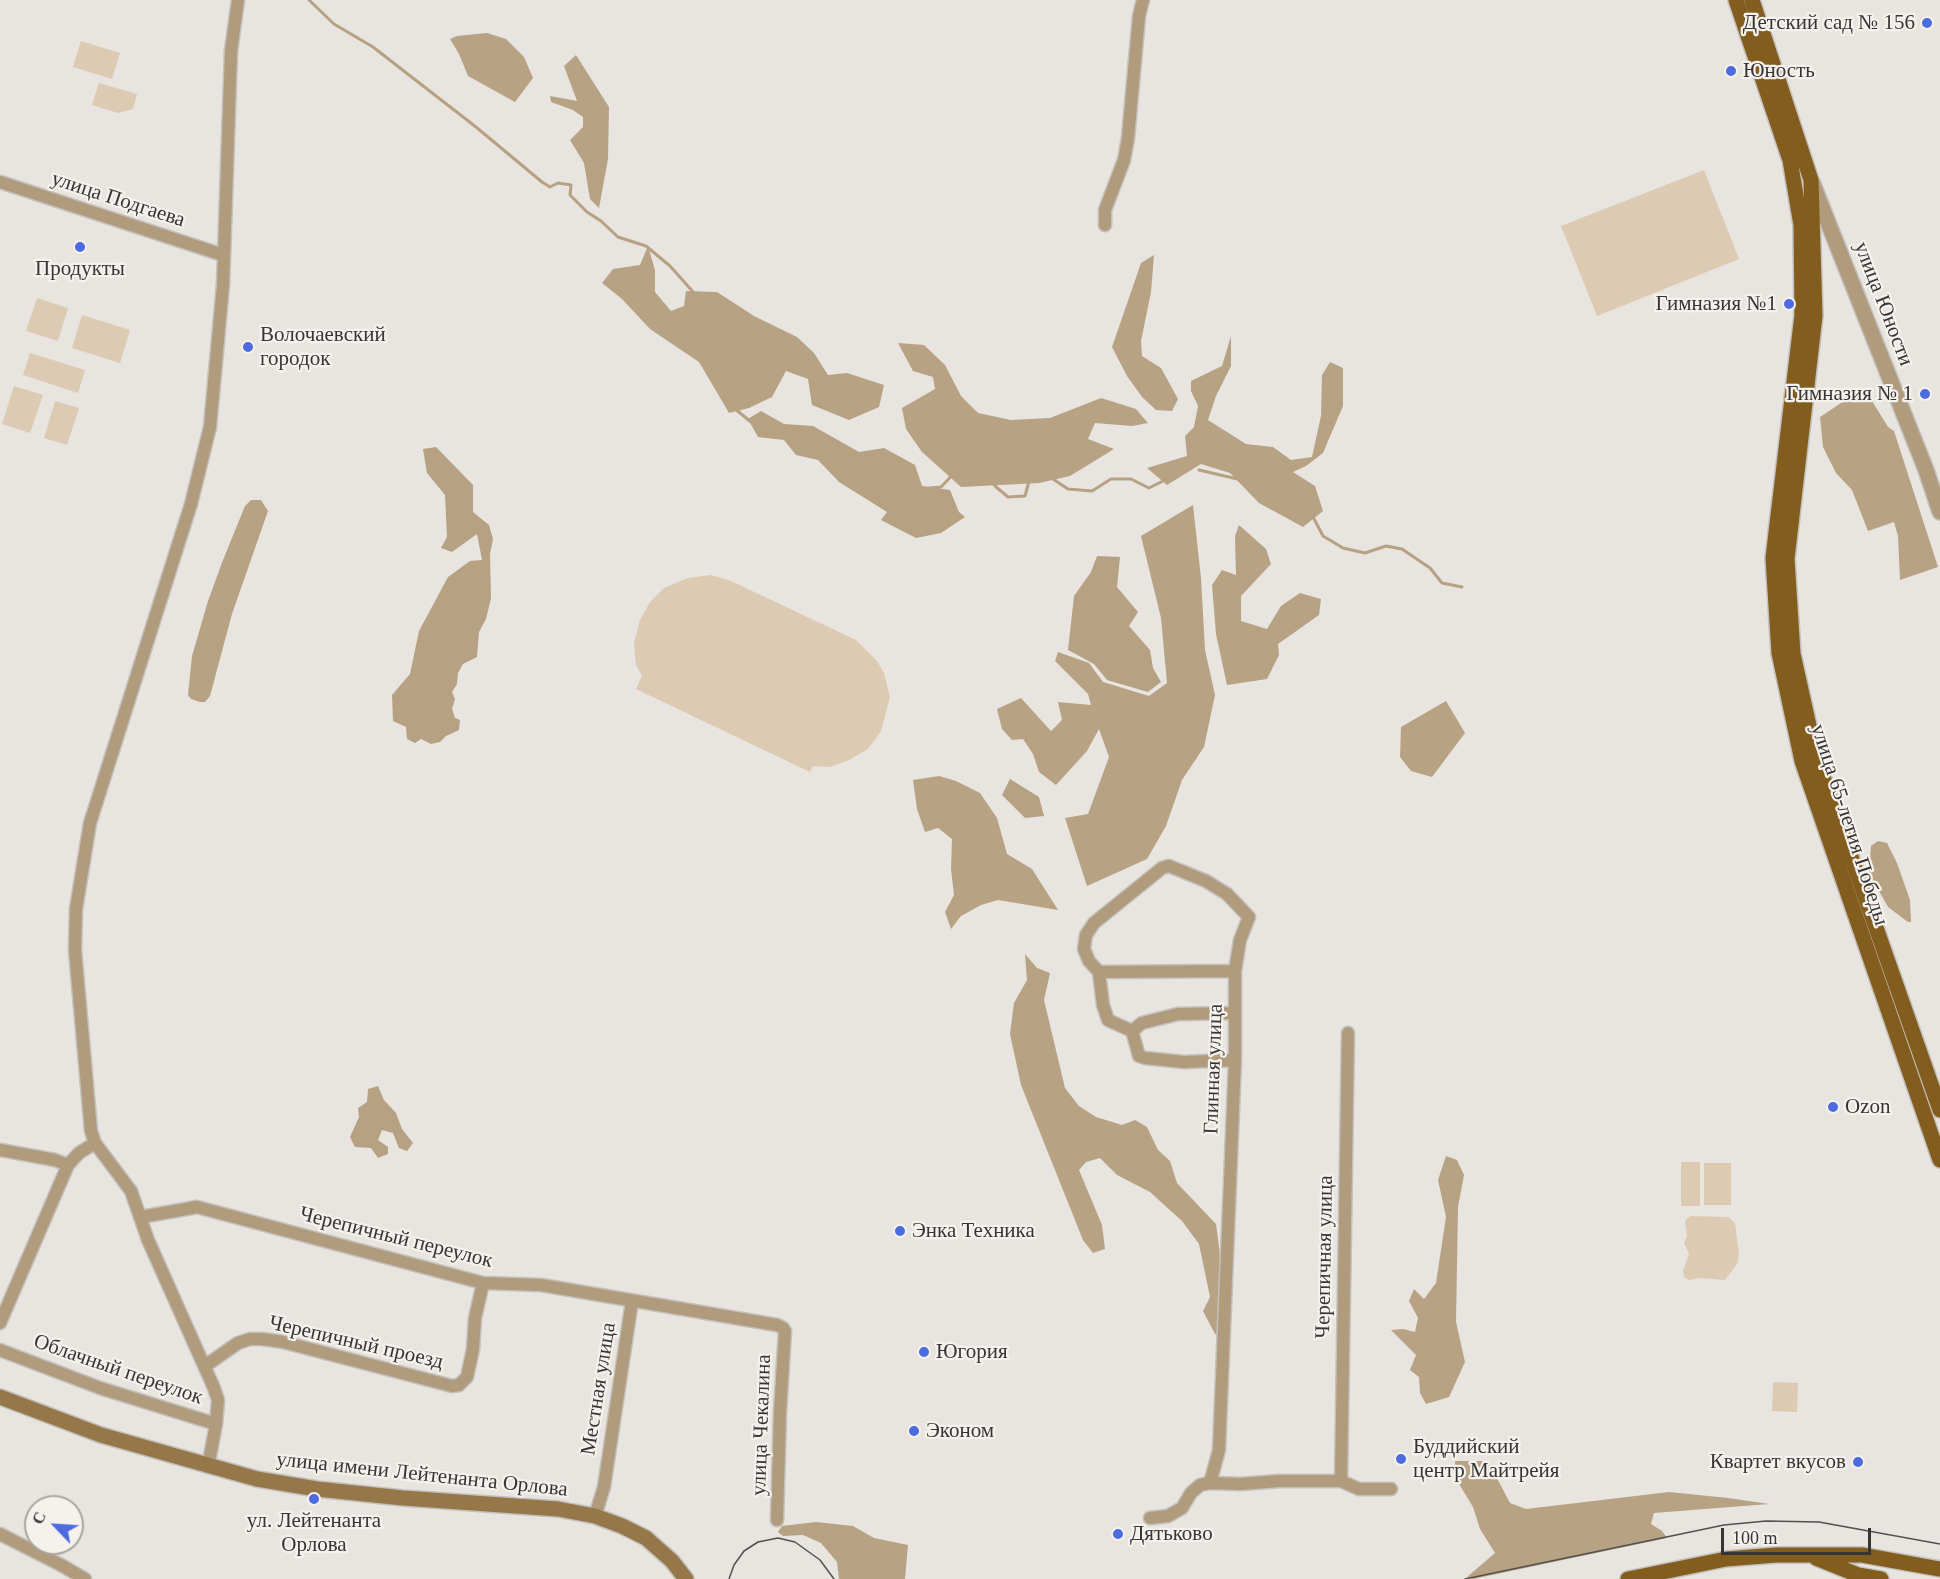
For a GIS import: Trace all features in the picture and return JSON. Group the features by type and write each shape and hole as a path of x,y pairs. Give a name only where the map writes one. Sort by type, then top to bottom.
{"main road":[{"name":"улица 65-летия Победы","path":"1736,0 1790,160 1801,225 1802,315 1773,558 1779,653 1802,761 1940,1160"},
{"name":"улица 65-летия Победы","path":"1752,0 1811,180 1815,316 1787,559 1793,654 1816,757 1940,1110"},
{"name":"улица имени Лейтенанта Орлова","path":"0,1397 101,1435 257,1479 317,1489 403,1498 558,1509 596,1516 646,1538 672,1561 686,1579"},
{"path":"1629,1579 1726,1559 1807,1555 1862,1555 1940,1569"},
{"path":"1807,1555 1858,1575 1881,1579"}],"street":[{"path":"216,1424 218,1400 214,1388 148,1240 131,1191 95,1143 91,1131 75,950 76,909 90,824 191,504 210,427 223,285 231,51 238,0"},
{"path":"1105,225 1105,210 1124,160 1128,138 1139,16 1143,0"},
{"name":"улица Юности","path":"1811,180 1926,470 1940,512"},
{"name":"улица Подгаева","path":"0,182 223,255"},
{"name":"Глинная улица","path":"1134,1036 1108,1020 1103,1005 1099,972 1089,961 1084,949 1086,935 1094,923 1162,868 1169,866 1206,881 1227,894 1249,917 1240,940 1235,971 1234,1060 1219,1450 1210,1483"},
{"path":"1099,972 1235,971"},
{"path":"1234,1060 1184,1062 1145,1058 1139,1056 1134,1036 1142,1023 1178,1014 1235,1013"},
{"name":"Черепичная улица","path":"1341,1481 1348,1033"},
{"path":"0,1323 68,1165 79,1153 95,1143"},
{"path":"0,1150 55,1160 68,1165"},
{"name":"Черепичный переулок","path":"141,1217 197,1207 483,1283 541,1285 777,1325 785,1331"},
{"name":"Черепичный проезд","path":"204,1366 238,1342 256,1339 283,1342 452,1386 462,1383 467,1377 475,1318 483,1283"},
{"name":"Местная улица","path":"596,1516 604,1486 632,1301"},
{"name":"улица Чекалина","path":"777,1520 785,1331"},
{"name":"Облачный переулок","path":"0,1350 100,1388 216,1424 208,1467"},
{"path":"1150,1518 1168,1516 1182,1508 1191,1493 1200,1485 1210,1483 1341,1481 1359,1490 1391,1489"},
{"path":"0,1534 85,1579"}],"shaded area":[{"path":"487,33 506,39 524,57 533,78 515,102 468,76 450,39 457,36"},
{"path":"81,41 120,53 112,79 73,67"},
{"path":"576,55 609,107 608,159 599,208 590,199 584,163 570,140 583,127 583,117 573,110 551,102 550,96 577,101 564,66"},
{"path":"99,83 137,94 133,109 118,113 92,105"},
{"path":"1704,170 1739,259 1597,316 1561,226"},
{"path":"648,246 655,270 655,292 671,311 684,306 686,291 717,292 754,316 797,337 814,353 828,375 847,373 884,385 879,407 849,420 812,405 808,379 786,371 772,397 749,408 729,413 699,362 650,329 622,299 602,283 613,269 640,265"},
{"path":"1154,255 1151,292 1141,341 1142,356 1161,368 1178,399 1172,411 1156,410 1142,397 1127,376 1112,347 1141,263"},
{"path":"37,298 68,308 58,341 26,331"},
{"path":"82,315 130,330 120,363 72,348"},
{"path":"1231,336 1231,366 1216,396 1208,420 1246,444 1273,447 1291,460 1312,457 1321,416 1322,375 1330,362 1343,368 1343,406 1323,453 1306,466 1293,472 1315,486 1323,511 1303,527 1259,503 1230,473 1201,464 1167,485 1147,468 1187,456 1185,436 1194,427 1198,406 1191,391 1191,381 1222,366"},
{"path":"898,343 924,345 945,365 961,396 978,413 1011,420 1050,418 1101,398 1136,409 1148,423 1132,426 1095,423 1088,439 1114,449 1070,476 1039,483 961,487 922,452 906,429 902,408 935,389 933,377 913,371"},
{"path":"30,353 85,370 78,393 23,375"},
{"path":"14,386 43,395 30,433 2,424"},
{"path":"1857,398 1872,401 1888,427 1894,431 1938,567 1900,580 1898,536 1894,522 1868,531 1852,490 1836,473 1823,447 1820,417 1841,403"},
{"path":"55,401 79,408 67,445 44,438"},
{"path":"761,411 784,424 813,426 859,452 884,448 915,465 922,486 950,490 959,512 965,517 941,533 916,538 881,520 887,512 839,482 818,460 796,455 784,440 758,437 748,419"},
{"path":"436,447 473,485 473,512 489,525 493,539 490,554 491,598 486,619 479,632 477,657 463,664 452,692 455,699 452,709 455,718 460,720 459,730 446,736 440,742 431,744 421,739 415,743 407,739 406,727 393,721 392,695 410,674 419,631 448,577 470,561 482,560 477,534 452,552 441,548 447,537 445,495 427,473 423,449"},
{"path":"251,500 261,500 268,511 232,614 210,696 205,702 200,702 191,699 188,695 192,656 223,560 245,506"},
{"path":"1193,505 1201,578 1205,650 1215,695 1204,747 1182,780 1166,826 1147,859 1087,886 1065,818 1088,814 1109,757 1099,729 1087,751 1056,785 1039,772 1033,754 1023,739 1012,740 1002,729 997,709 1021,698 1051,731 1062,720 1058,702 1091,705 1088,694 1055,661 1058,652 1089,663 1103,682 1149,696 1167,683 1161,618 1141,536"},
{"path":"1239,525 1266,549 1271,564 1241,596 1241,621 1267,629 1281,606 1300,593 1321,599 1319,615 1278,644 1279,655 1267,679 1227,685 1216,634 1212,585 1222,570 1236,575 1235,536"},
{"path":"1097,556 1120,557 1117,587 1138,612 1129,626 1150,650 1153,668 1161,682 1148,692 1107,680 1094,664 1068,650 1074,596 1091,572"},
{"path":"711,575 731,581 856,640 877,661 884,673 890,697 881,731 868,749 849,760 830,767 813,766 810,772 636,689 642,676 636,665 634,643 640,620 650,602 664,588 688,578"},
{"path":"1446,701 1465,733 1432,777 1411,771 1400,757 1401,727"},
{"path":"939,776 956,781 980,793 997,818 1007,854 1032,869 1058,910 998,900 981,905 961,916 951,929 945,912 954,895 951,869 952,839 938,828 925,832 917,809 913,780"},
{"path":"1010,779 1039,797 1044,816 1025,818 1002,795"},
{"path":"1878,841 1887,843 1897,863 1910,900 1911,922 1888,907 1869,873 1871,846"},
{"path":"1025,954 1037,968 1050,973 1044,1000 1065,1088 1079,1106 1096,1117 1122,1125 1135,1120 1147,1127 1158,1150 1170,1161 1177,1183 1216,1224 1223,1278 1222,1335 1215,1334 1203,1311 1210,1297 1199,1244 1182,1221 1150,1192 1117,1175 1100,1158 1086,1162 1079,1170 1102,1225 1105,1249 1093,1253 1083,1240 1021,1085 1010,1034 1014,1003 1027,980"},
{"path":"378,1086 384,1100 396,1113 402,1129 413,1143 407,1151 399,1148 393,1133 382,1130 378,1140 388,1147 388,1154 378,1158 371,1148 355,1147 350,1137 359,1117 358,1108 367,1102 368,1089"},
{"path":"1446,1156 1457,1160 1464,1175 1458,1207 1456,1322 1465,1362 1449,1397 1426,1404 1420,1393 1419,1377 1410,1370 1416,1355 1391,1330 1403,1329 1415,1332 1418,1318 1409,1301 1414,1289 1424,1299 1436,1283 1446,1217 1438,1180"},
{"path":"1681,1162 1700,1162 1700,1206 1681,1206"},
{"path":"1704,1163 1731,1163 1731,1205 1704,1205"},
{"path":"1691,1216 1728,1217 1735,1223 1739,1254 1737,1264 1725,1280 1700,1278 1689,1280 1684,1277 1683,1271 1689,1254 1684,1243 1687,1236 1685,1222"},
{"path":"1773,1382 1798,1383 1797,1412 1772,1411"},
{"path":"1455,1461 1488,1461 1510,1503 1526,1509 1669,1492 1769,1504 1654,1513 1651,1524 1662,1531 1667,1538 1473,1579 1467,1577 1495,1553 1480,1529 1473,1507 1456,1479"},
{"path":"816,1522 853,1526 874,1538 908,1545 905,1579 839,1579 837,1562 821,1543 803,1535 783,1536 778,1532 782,1526"}],"waterway":[{"path":"309,0 334,24 373,47 542,182 550,187 558,183 571,185 570,195 587,212 618,237 646,246 670,266 703,303 726,344 730,374 729,404 751,422"},
{"path":"929,488 941,487 960,467 984,470 995,486 1008,497 1025,496 1029,481 1044,473 1068,489 1092,491 1111,479 1131,479 1149,488 1171,477"},
{"path":"1199,470 1246,481 1263,492 1277,507 1297,509 1313,517 1323,536 1343,548 1365,553 1386,546 1402,549 1430,568 1442,583 1462,587"}],"tram line":[{"path":"1465,1579 1724,1525 1766,1521 1819,1522 1940,1544"},
{"path":"729,1579 734,1565 744,1551 758,1542 778,1538 795,1542 820,1560 834,1579"}],"place":[{"name":"Детский сад № 156","path":"1927,23"},
{"name":"Юность","path":"1731,71"},
{"name":"Продукты","path":"80,247"},
{"name":"Гимназия №1","path":"1789,304"},
{"name":"Волочаевский городок","path":"248,347"},
{"name":"Гимназия № 1","path":"1925,394"},
{"name":"Ozon","path":"1833,1107"},
{"name":"Энка Техника","path":"900,1231"},
{"name":"Югория","path":"924,1352"},
{"name":"Эконом","path":"914,1431"},
{"name":"Буддийский центр Майтрейя","path":"1401,1459"},
{"name":"Квартет вкусов","path":"1858,1462"},
{"name":"ул. Лейтенанта Орлова","path":"314,1499"},
{"name":"Дятьково","path":"1118,1534"}]}
